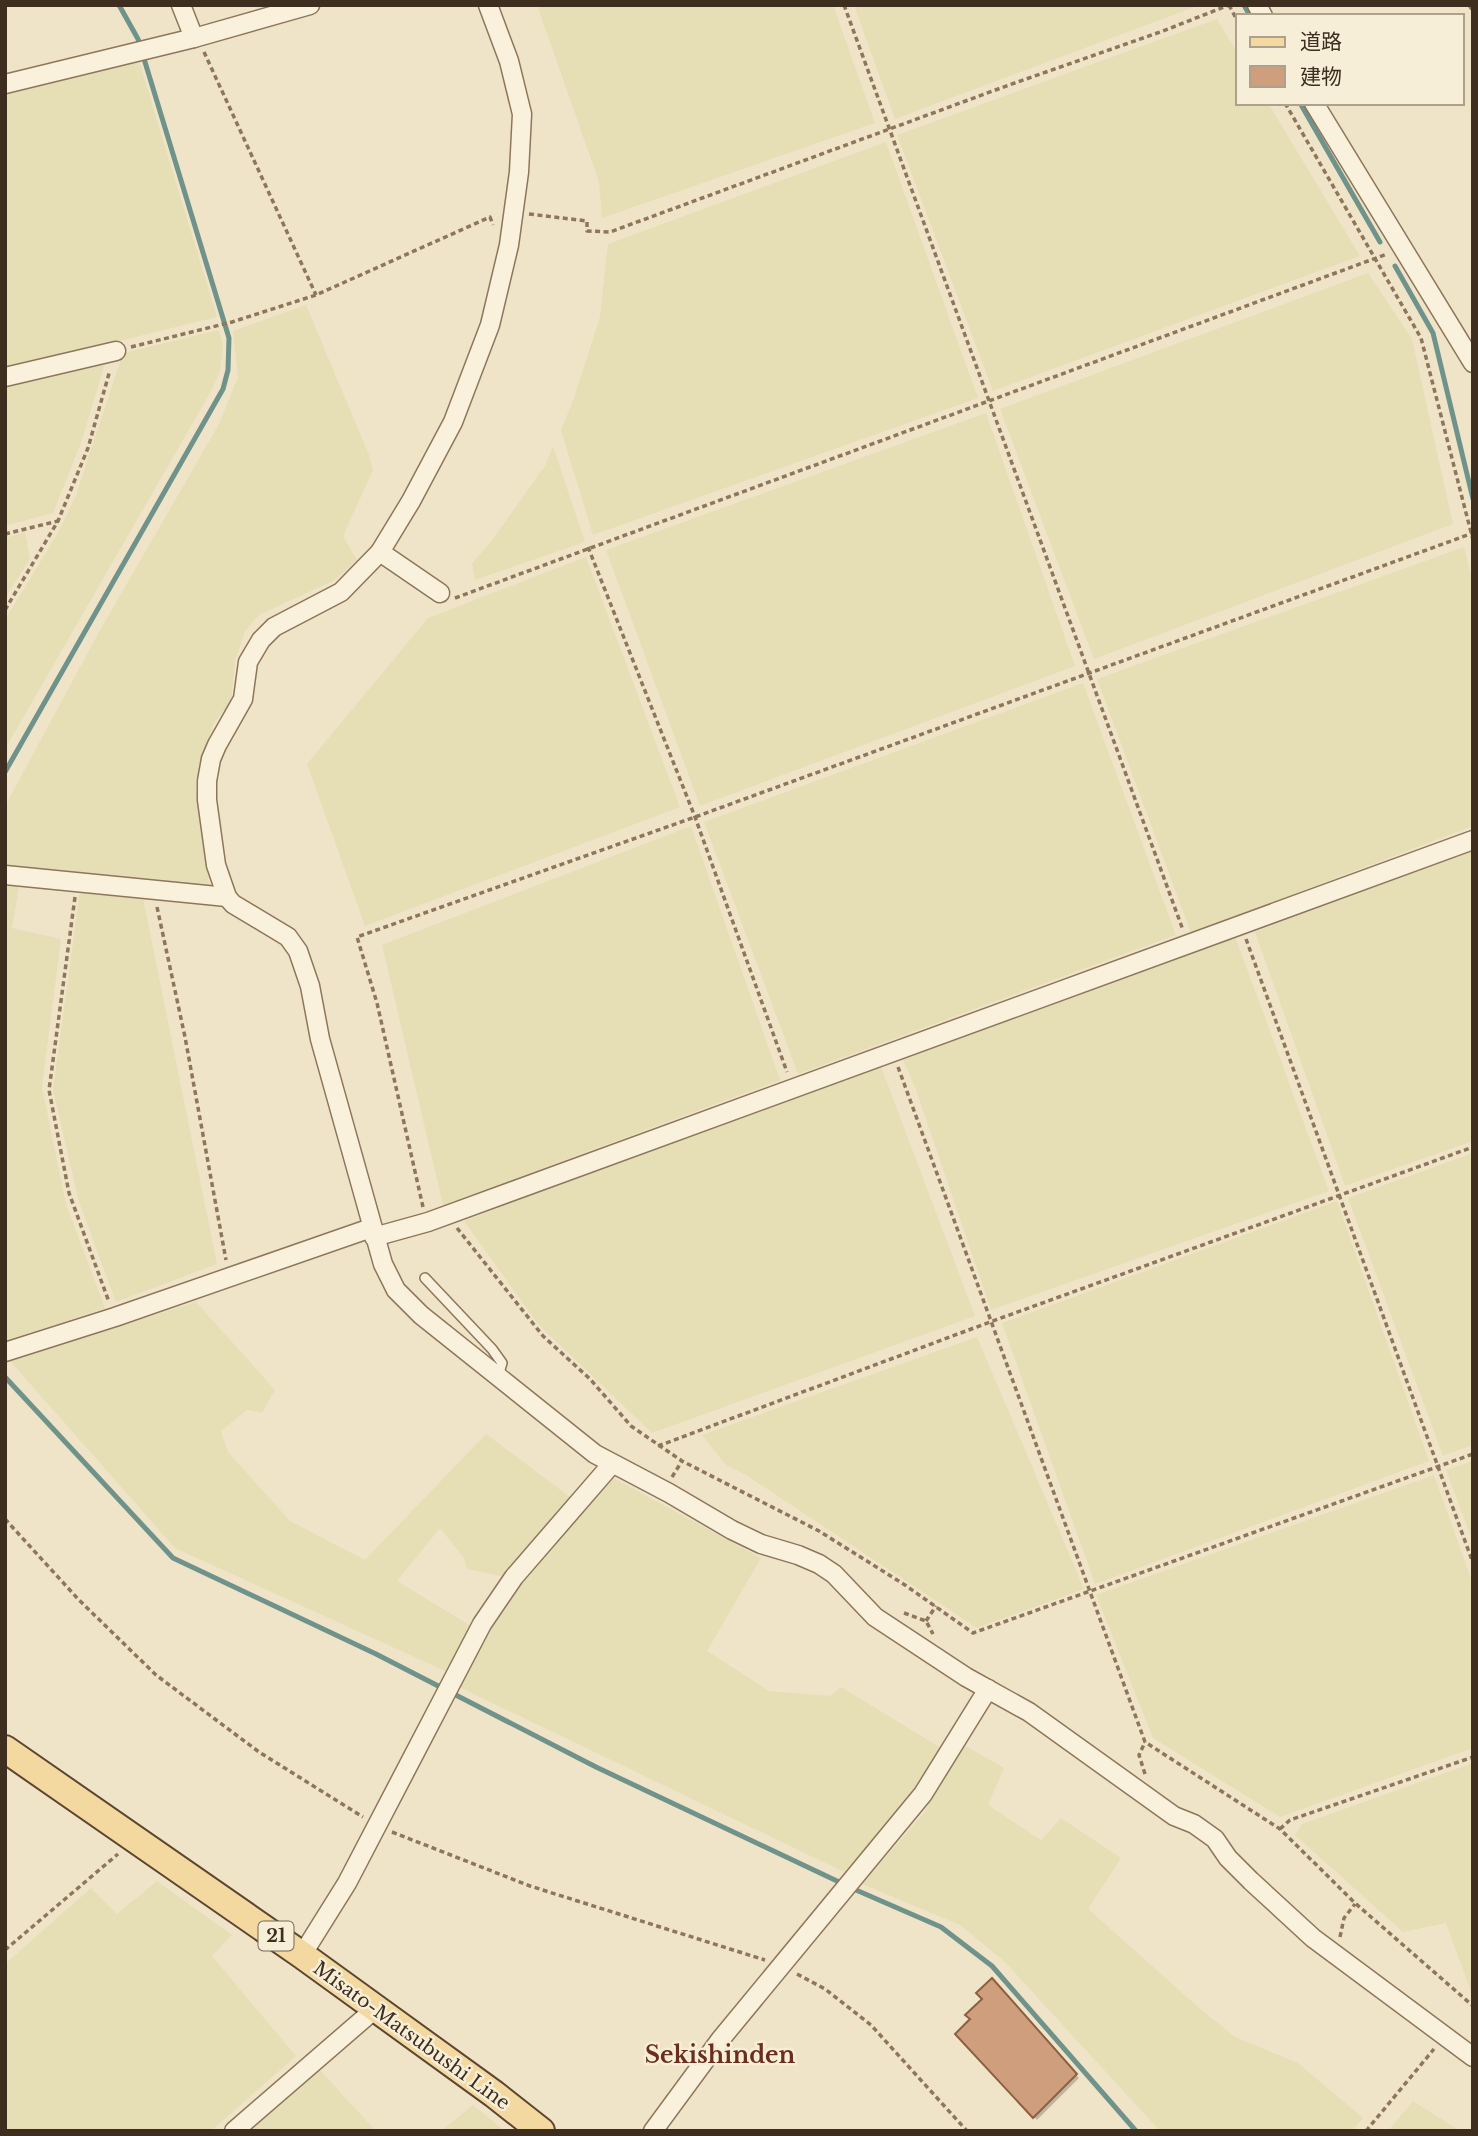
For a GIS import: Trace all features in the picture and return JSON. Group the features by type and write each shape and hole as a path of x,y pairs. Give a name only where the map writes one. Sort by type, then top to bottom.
{"main road":[{"name":"Misato-Matsubushi Line","path":"5,1749 302,1955 541,2131"}],"street":[{"path":"181,5 196,38"},
{"path":"5,84 196,38 310,5"},
{"path":"488,5 509,61 522,114 522,140 514,212 490,325 453,422 380,552 341,592 274,627 261,640 248,662 243,699 217,744 207,781 216,865 227,897 233,904 288,937 301,957 310,986 320,1039 373,1233 387,1274 396,1290 421,1315 565,1432 611,1465 669,1493 751,1540 819,1564 834,1574 875,1616 934,1657 1029,1712 1174,1816 1194,1824 1215,1839 1228,1858 1313,1938 1473,2057"},
{"path":"1315,105 1473,363"},
{"path":"5,377 116,351"},
{"path":"380,552 433,588"},
{"path":"5,1352 115,1317 229,1276 373,1233 424,1223 1473,840"},
{"path":"5,875 227,897"},
{"path":"302,1955 347,1883 482,1624 514,1577 611,1465"},
{"path":"653,2131 720,2040 923,1794 988,1689"},
{"path":"234,2131 375,2009"}],"lane":[{"path":"425,1278 492,1349 502,1363 498,1376"}],"path":[{"path":"844,5 1188,944"},
{"path":"514,212 587,221 587,231 610,232 1229,5"},
{"path":"1469,5 1473,11"},
{"path":"196,38 316,295"},
{"path":"1286,105 1421,338 1473,540"},
{"path":"5,610 58,521 88,448 116,351 232,322 316,295 490,217 505,262"},
{"path":"433,588 456,598 588,547 1375,260 1401,247"},
{"path":"5,534 58,521"},
{"path":"424,1223 423,1206 377,1003 357,937 695,817 1472,533"},
{"path":"588,547 695,817 793,1090"},
{"path":"76,882 49,1090 69,1193 115,1317"},
{"path":"154,891 185,1037 229,1276"},
{"path":"1241,924 1473,1563"},
{"path":"892,1052 1145,1742 1280,1829 1355,1903 1473,2006"},
{"path":"658,1446 1473,1147"},
{"path":"449,1214 453,1223 543,1336 590,1379 631,1426 682,1461 819,1531 973,1633 1473,1454"},
{"path":"673,1473 682,1461"},
{"path":"5,1519 79,1600 156,1675 259,1752 322,1794 377,1826 530,1886 781,1965 825,1989 871,2025 967,2131"},
{"path":"926,1621 936,1606"},
{"path":"1139,1755 1145,1742"},
{"path":"1280,1829 1290,1820 1473,1757"},
{"path":"5,1950 122,1851 133,1837"},
{"path":"1337,1956 1344,1918 1355,1903"},
{"path":"1366,2131 1445,2037"}],"shaded area":[{"path":"537,5 833,5 875,123 602,218 599,182"},
{"path":"854,5 1200,5 895,119"},
{"path":"1217,19 1236,51 1236,105 1269,105 1360,256 993,391 897,135"},
{"path":"139,61 217,317 5,369 5,93"},
{"path":"886,142 978,398 593,535 561,430 600,317 608,244"},
{"path":"1368,273 1412,339 1453,524 1094,659 1000,409"},
{"path":"306,305 373,470 343,536 357,560 335,580 259,615 245,631 235,661 231,702 214,723 195,781 210,890 5,867 5,806 99,632 219,424 238,377 233,331"},
{"path":"219,330 223,347 220,372 210,393 5,749 5,620 59,531 76,495 123,353"},
{"path":"106,360 81,443 53,513 5,526 5,384"},
{"path":"986,413 1075,666 700,806 606,550"},
{"path":"553,446 585,542 475,580 472,563 490,543 545,466"},
{"path":"25,532 30,559 5,598 5,538"},
{"path":"1464,547 1473,584 1473,826 1191,933 1097,679"},
{"path":"586,557 680,807 365,926 307,764 428,618"},
{"path":"1083,683 1176,935 798,1074 704,822"},
{"path":"691,826 780,1080 443,1205 382,945"},
{"path":"1473,850 1473,1141 1345,1186 1255,932"},
{"path":"5,885 19,887 12,928 61,939 42,1087 66,1204 105,1308 5,1341"},
{"path":"80,890 143,898 217,1264 116,1302 79,1202 53,1090"},
{"path":"1235,936 1329,1191 991,1310 915,1087 902,1058"},
{"path":"880,1064 975,1316 652,1433 538,1324 464,1221"},
{"path":"1473,1153 1473,1445 1443,1456 1348,1198"},
{"path":"1337,1201 1429,1461 1095,1584 1002,1323"},
{"path":"196,1302 275,1390 262,1413 247,1410 221,1431 228,1452 290,1521 365,1560 486,1434 571,1498 505,1577 467,1569 464,1558 440,1528 397,1581 471,1626 445,1671 175,1548 10,1361"},
{"path":"977,1337 1084,1589 977,1628 746,1475 725,1464 702,1435"},
{"path":"1473,1461 1473,1542 1446,1470"},
{"path":"1434,1475 1473,1584 1473,1748 1280,1817 1153,1738 1096,1595"},
{"path":"612,1477 761,1558 707,1651 769,1691 830,1696 841,1687 941,1748 894,1820 844,1872 457,1686 485,1633 529,1574"},
{"path":"964,1745 1004,1768 988,1805 1041,1840 1061,1818 1121,1858 1088,1909 1235,2037 1298,2063 1363,2118 1352,2131 1160,2131 1004,1961 960,1925 862,1884 923,1814"},
{"path":"1473,1763 1473,1997 1446,1923 1403,1932 1295,1835 1302,1824"},
{"path":"157,1881 232,1935 212,1956 296,2056 211,2131 5,2131 5,1964 91,1888 117,1914"},
{"path":"317,2067 376,2131 242,2131"},
{"path":"1413,2101 1460,2131 1388,2131"},
{"path":"473,2105 505,2131 441,2131"}],"building":[{"path":"992,1978 1077,2074 1033,2118 955,2034 970,2019 965,2015 982,1999 976,1993"}],"waterway":[{"path":"5,772 223,389 228,370 229,338 138,39 119,5"},
{"path":"1244,5 1249,14"},
{"path":"1301,105 1380,242"},
{"path":"1395,266 1433,333 1473,499"},
{"path":"5,1377 173,1558 376,1654 596,1767 856,1890 941,1927 992,1966 1136,2131"}],"district":[{"name":"Sekishinden","path":"720,2055"}]}
